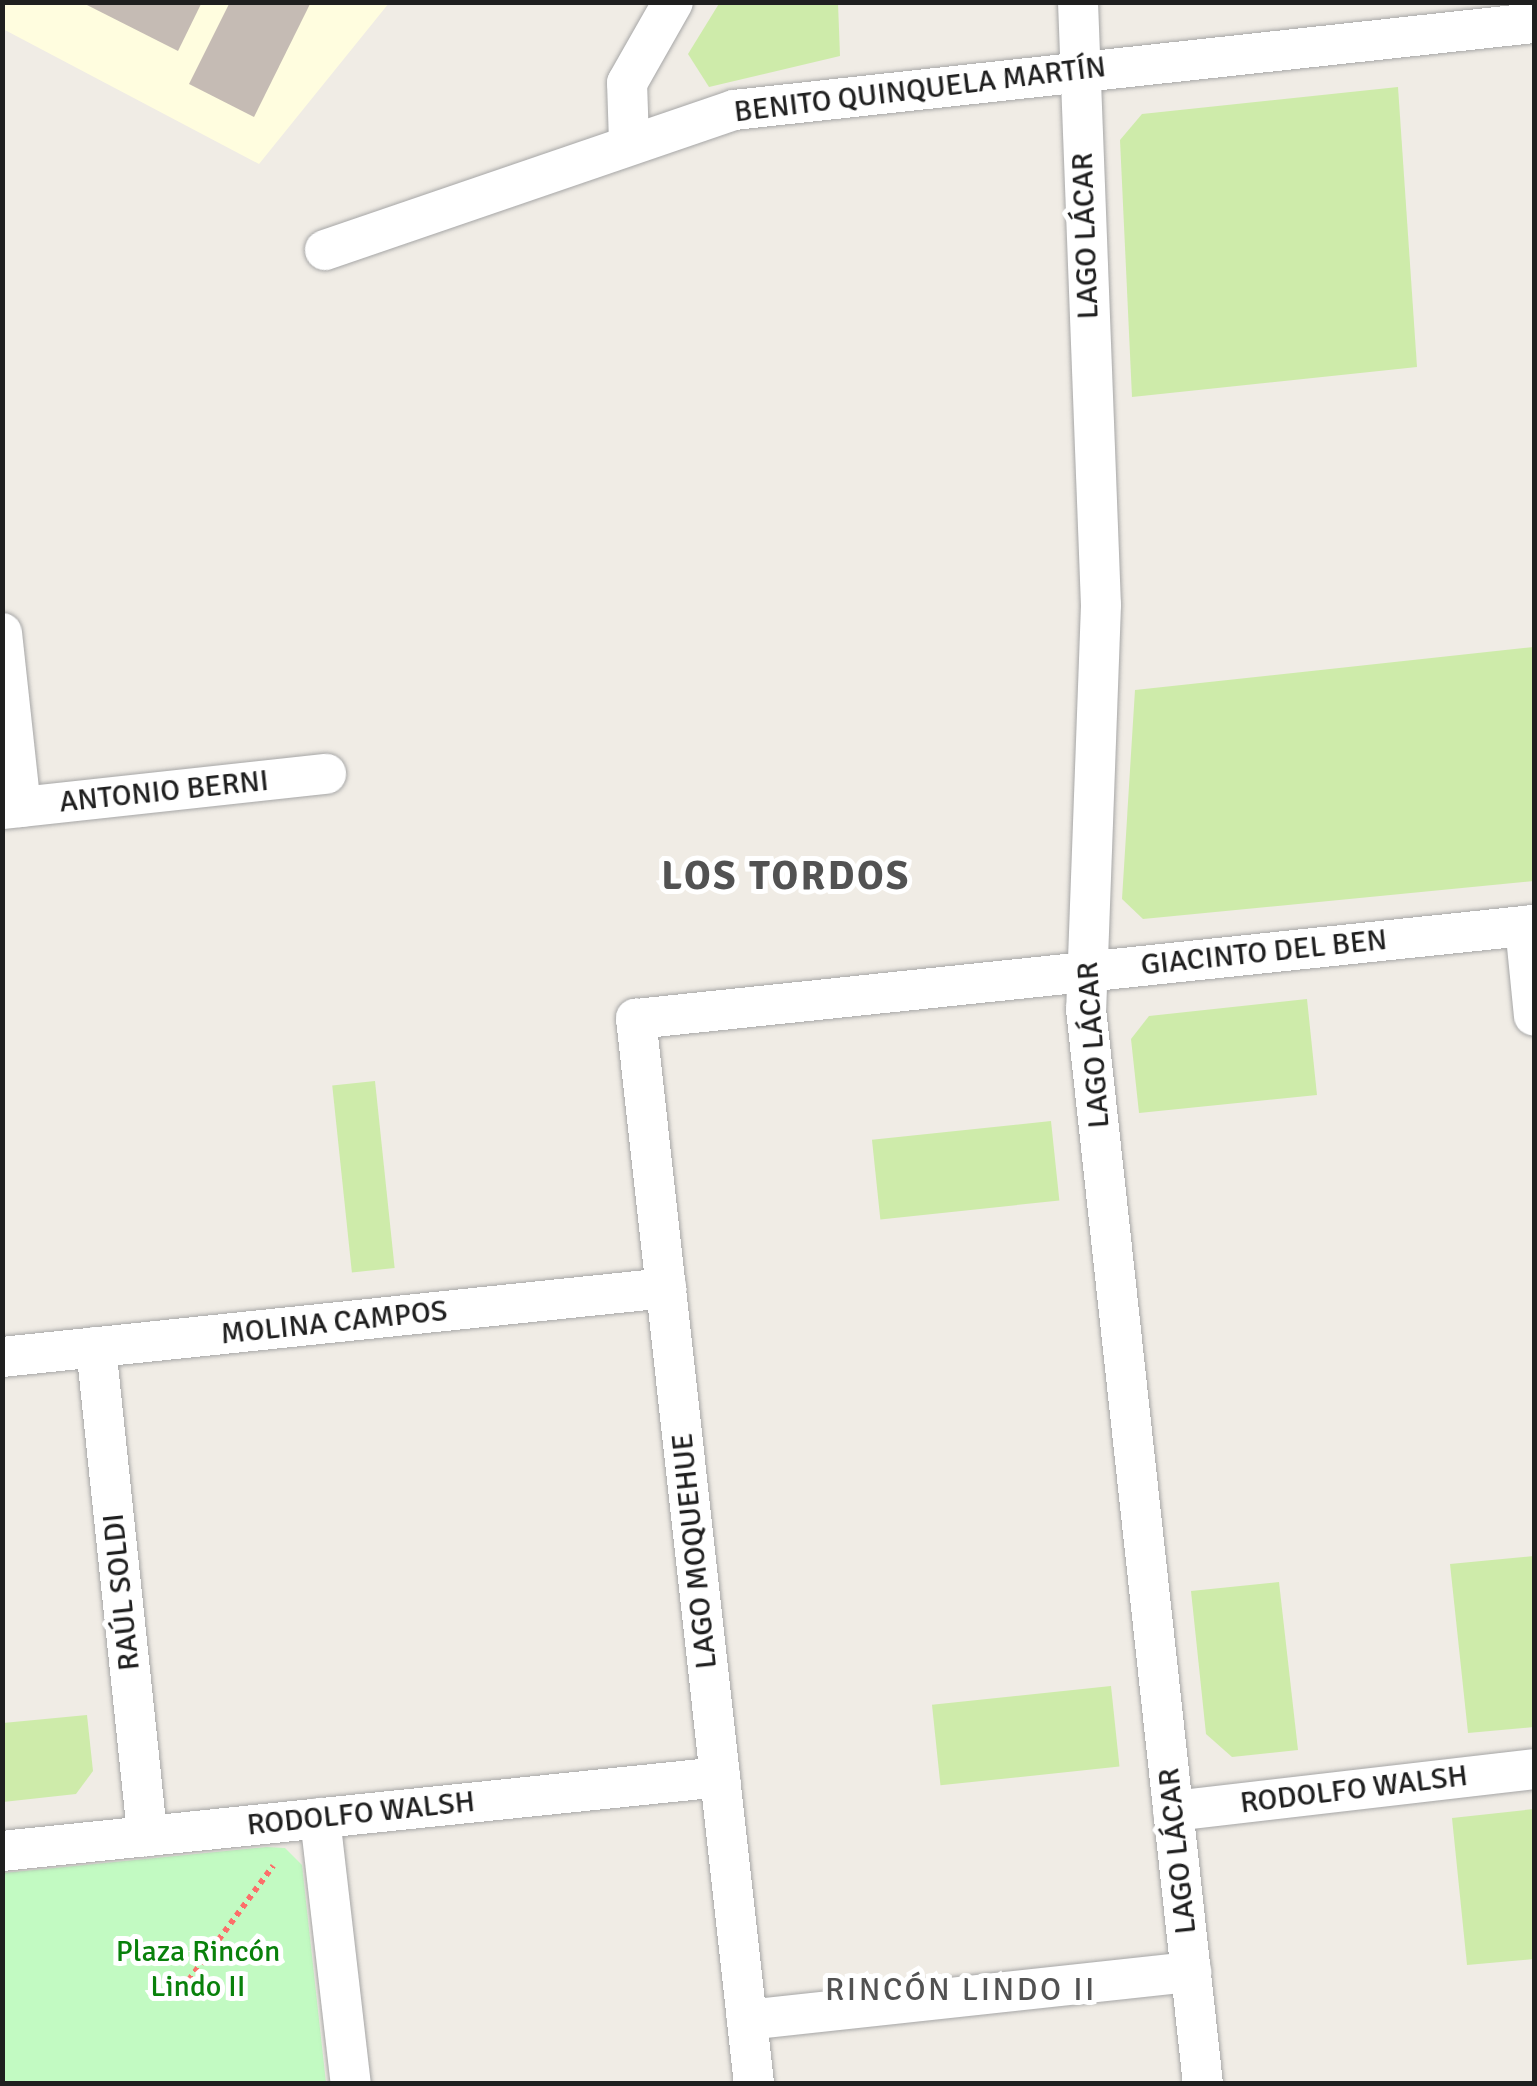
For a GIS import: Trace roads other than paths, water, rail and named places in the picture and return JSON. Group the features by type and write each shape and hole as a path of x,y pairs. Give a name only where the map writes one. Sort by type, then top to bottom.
{"street":[{"path":"629,142 627,83 674,2"},
{"name":"LAGO LÁCAR","path":"1078,2 1101,604 1085,972 1203,2084"},
{"name":"BENITO QUINQUELA MARTÍN","path":"326,250 629,142 764,104 1534,23"},
{"path":"2,632 12,808"},
{"name":"ANTONIO BERNI","path":"12,808 326,774"},
{"path":"1530,926 1534,1016"},
{"name":"GIACINTO DEL BEN","path":"636,1019 1530,926"},
{"name":"LAGO MOQUEHUE","path":"636,1019 754,2084"},
{"name":"MOLINA CAMPOS","path":"2,1357 666,1288"},
{"name":"RAÚL SOLDI","path":"96,1347 147,1836"},
{"name":"RODOLFO WALSH","path":"1173,1811 1534,1769"},
{"name":"RODOLFO WALSH","path":"2,1851 720,1776"},
{"path":"320,1818 351,2084"},
{"path":"748,2020 1191,1972"}],"district":[{"name":"LOS TORDOS","path":"786,876"},
{"name":"RINCÓN LINDO II","path":"961,1990"}],"park label":[{"name":"Plaza Rincón Lindo II","path":"198,1969"}]}
